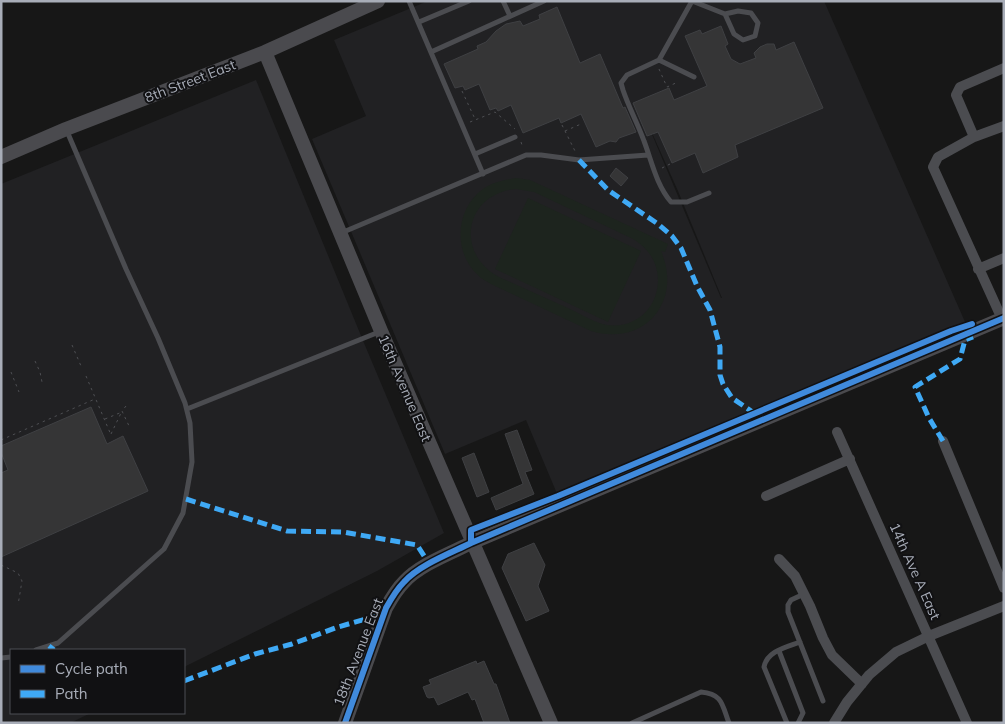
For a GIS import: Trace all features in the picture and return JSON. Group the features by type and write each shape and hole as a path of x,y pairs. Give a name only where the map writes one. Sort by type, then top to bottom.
{"street":[{"name":"8th Street East","path":"1,157 66,129 265,52 378,1"},
{"name":"16th Avenue East","path":"265,52 471,543 551,723"},
{"path":"974,137 956,95 960,87 1004,68"},
{"path":"1003,319 978,269 933,167 938,157 974,137 1004,126"},
{"path":"978,269 1004,258"},
{"name":"18th Avenue East","path":"345,723 380,622 394,593 405,580 418,570 471,543 1003,319"},
{"name":"14th Ave A East","path":"837,432 967,723"},
{"path":"943,441 1004,588"},
{"path":"766,496 850,459"},
{"path":"778,559 795,576 832,655 862,684"},
{"path":"834,723 847,702 869,675 896,652 929,636 1004,606"}],"lane":[{"path":"409,1 483,174"},
{"path":"419,22 469,1"},
{"path":"503,1 510,16"},
{"path":"430,52 544,1"},
{"path":"709,193 687,202 671,202 659,185 622,83 627,75 657,61 692,1 725,14 738,11 751,13 758,24 755,36 743,40 734,34 725,14"},
{"path":"657,61 694,77"},
{"path":"39,649 58,643 164,549 184,513 192,462 190,423 187,409 158,338 66,129"},
{"path":"475,154 518,136"},
{"path":"340,234 526,156 541,155 579,160 648,155"},
{"path":"187,409 381,331"},
{"path":"804,594 790,600 788,612 823,701"},
{"path":"787,723 764,667 768,658 800,642"},
{"path":"779,651 803,713 798,723"},
{"path":"632,723 701,692 711,693 719,698 730,723"}],"path":[{"path":"657,61 667,87 678,82"},
{"path":"462,91 475,120"},
{"path":"462,126 494,112 518,136 523,148"},
{"path":"565,131 580,124"},
{"path":"562,125 579,160"},
{"path":"654,171 670,164"},
{"path":"72,344 81,366"},
{"path":"35,361 42,382"},
{"path":"11,372 19,392"},
{"path":"86,376 111,435 126,406"},
{"path":"1,440 95,399"},
{"path":"104,419 122,411"},
{"path":"122,411 130,428"},
{"path":"1,565 18,573 22,581 18,605"}],"shaded area":[{"path":"428,1 824,1 969,331 950,331 558,496 526,420 445,454 312,139 366,116 334,40","holes":["640,106 678,191 722,298"]},
{"path":"256,80 444,533 377,571 185,667 185,649 10,649 10,714 89,714 70,723 1,723 1,184"},
{"path":"516,178 530,180 668,244 665,252 661,251 666,270 667,287 662,303 654,316 642,326 627,332 610,334 591,331 491,284 479,276 470,266 464,255 461,243 463,219 467,208 483,189 495,183","holes":["516,189 534,192 631,238 646,249 655,263 658,278 656,294 650,307 639,318 625,324 607,325 598,323 499,277 485,267 476,254 471,240 472,226 476,213 486,201 499,193"]},
{"path":"528,198 641,251 608,322 495,269"}],"building":[{"path":"557,7 580,63 600,54 623,108 625,107 636,132 619,138 616,142 610,141 596,147 581,114 561,123 559,118 523,133 511,105 498,111 496,108 490,110 479,84 465,90 463,86 455,88 444,64 478,49 477,46 486,42 506,24 520,21 523,26 540,19 539,15"},
{"path":"721,26 728,44 725,46 731,59 740,64 756,58 754,53 760,47 767,44 774,44 776,50 794,42 823,108 735,145 738,157 703,173 695,153 672,163 658,132 647,136 633,103 669,88 674,100 707,86 685,36 700,30 702,34"},
{"path":"616,168 628,178 621,186 610,176"},
{"path":"91,407 107,444 123,436 148,491 1,557 1,473 8,470 1,452 1,446"},
{"path":"517,430 532,470 525,472 534,494 496,510 491,498 523,484 505,434"},
{"path":"474,453 489,492 477,497 462,458"},
{"path":"534,543 545,565 538,586 549,611 526,621 502,568 508,554"},
{"path":"476,661 477,664 484,661 494,684 496,684 510,723 484,723 475,699 472,700 468,692 438,705 434,697 427,697 423,687 431,684 429,680"}],"marked path":[{"path":"579,160 608,190 658,224 672,236 681,248 697,286 710,310 720,347 720,375 723,384 732,398 754,413"},
{"path":"943,441 929,418 915,387 960,359 965,340 973,337"},
{"path":"186,499 287,531 343,532 417,545 430,565"},
{"path":"185,681 255,654 383,614"},
{"path":"49,646 53,649"}],"cycle path":[{"path":"345,723 386,608 401,585 418,570 471,543 1004,318"},
{"path":"471,543 471,530 558,496 951,331 972,324"}]}
